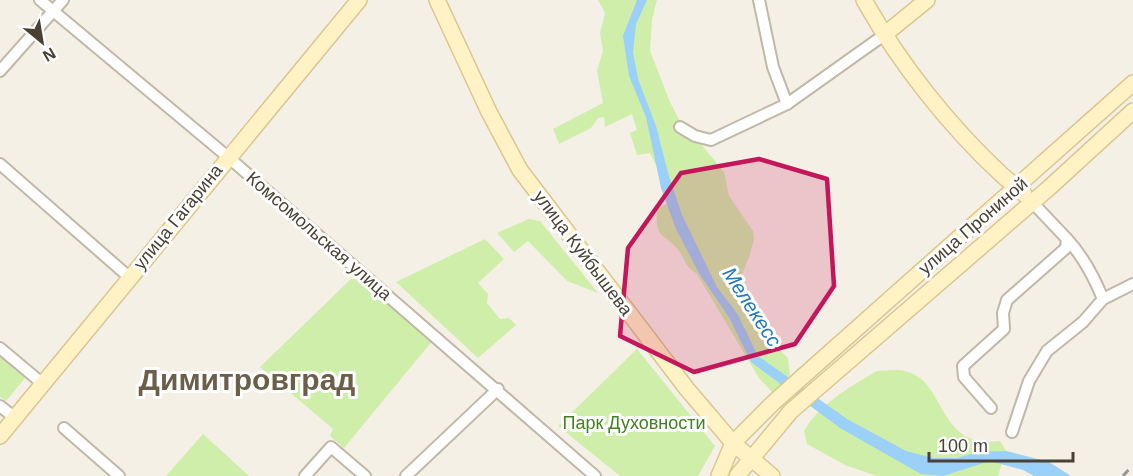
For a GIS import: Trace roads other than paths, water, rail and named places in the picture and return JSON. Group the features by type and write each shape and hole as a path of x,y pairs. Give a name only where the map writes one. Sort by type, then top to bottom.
{"main road":[{"name":"улица Гагарина","path":"0,436 359,0"},
{"name":"улица Куйбышева","path":"437,0 489,112 520,170 669,366 733,443 772,476"},
{"path":"864,0 884,35 957,128 1004,177 1018,187 1032,202"},
{"path":"884,35 927,0"},
{"name":"улица Прониной","path":"733,443 779,398 1133,83"},
{"name":"улица Прониной","path":"737,476 791,411 1032,202 1133,111"},
{"path":"719,476 733,443"}],"street":[{"name":"Комсомольская улица","path":"40,0 228,157 498,389 594,476"},
{"path":"0,71 63,0"},
{"path":"759,0 773,67 787,104"},
{"path":"681,127 695,136 711,140 787,104 884,35"},
{"path":"0,164 129,277"},
{"path":"1032,202 1078,251 1093,274 1103,299"},
{"path":"991,408 964,377 961,372 963,366 1004,329 1003,313 1007,300 1063,253 1067,239"},
{"path":"1012,432 1029,381 1047,351 1083,322 1103,299 1133,284"},
{"path":"0,348 43,384"},
{"path":"406,476 498,389"},
{"path":"0,406 15,418"},
{"path":"64,428 119,476"},
{"path":"305,476 331,447 365,476"}],"water":[{"path":"637,0 647,0 636,24 633,52 638,79 656,126 682,215 717,287 738,315 758,356 847,419 906,451 933,458 957,458 979,452 1006,451 1049,462 1071,476 1034,476 1023,470 990,461 943,476 921,474 840,428 751,362 730,319 699,273 676,229 661,188 646,117 629,76 623,36"}],"railway":[{"path":"1123,476 1133,465"}],"district":[{"name":"Димитровград","path":"247,379"}],"water label":[{"name":"Мелекесс","path":"752,307"}],"park label":[{"name":"Парк Духовности","path":"634,423"}]}
